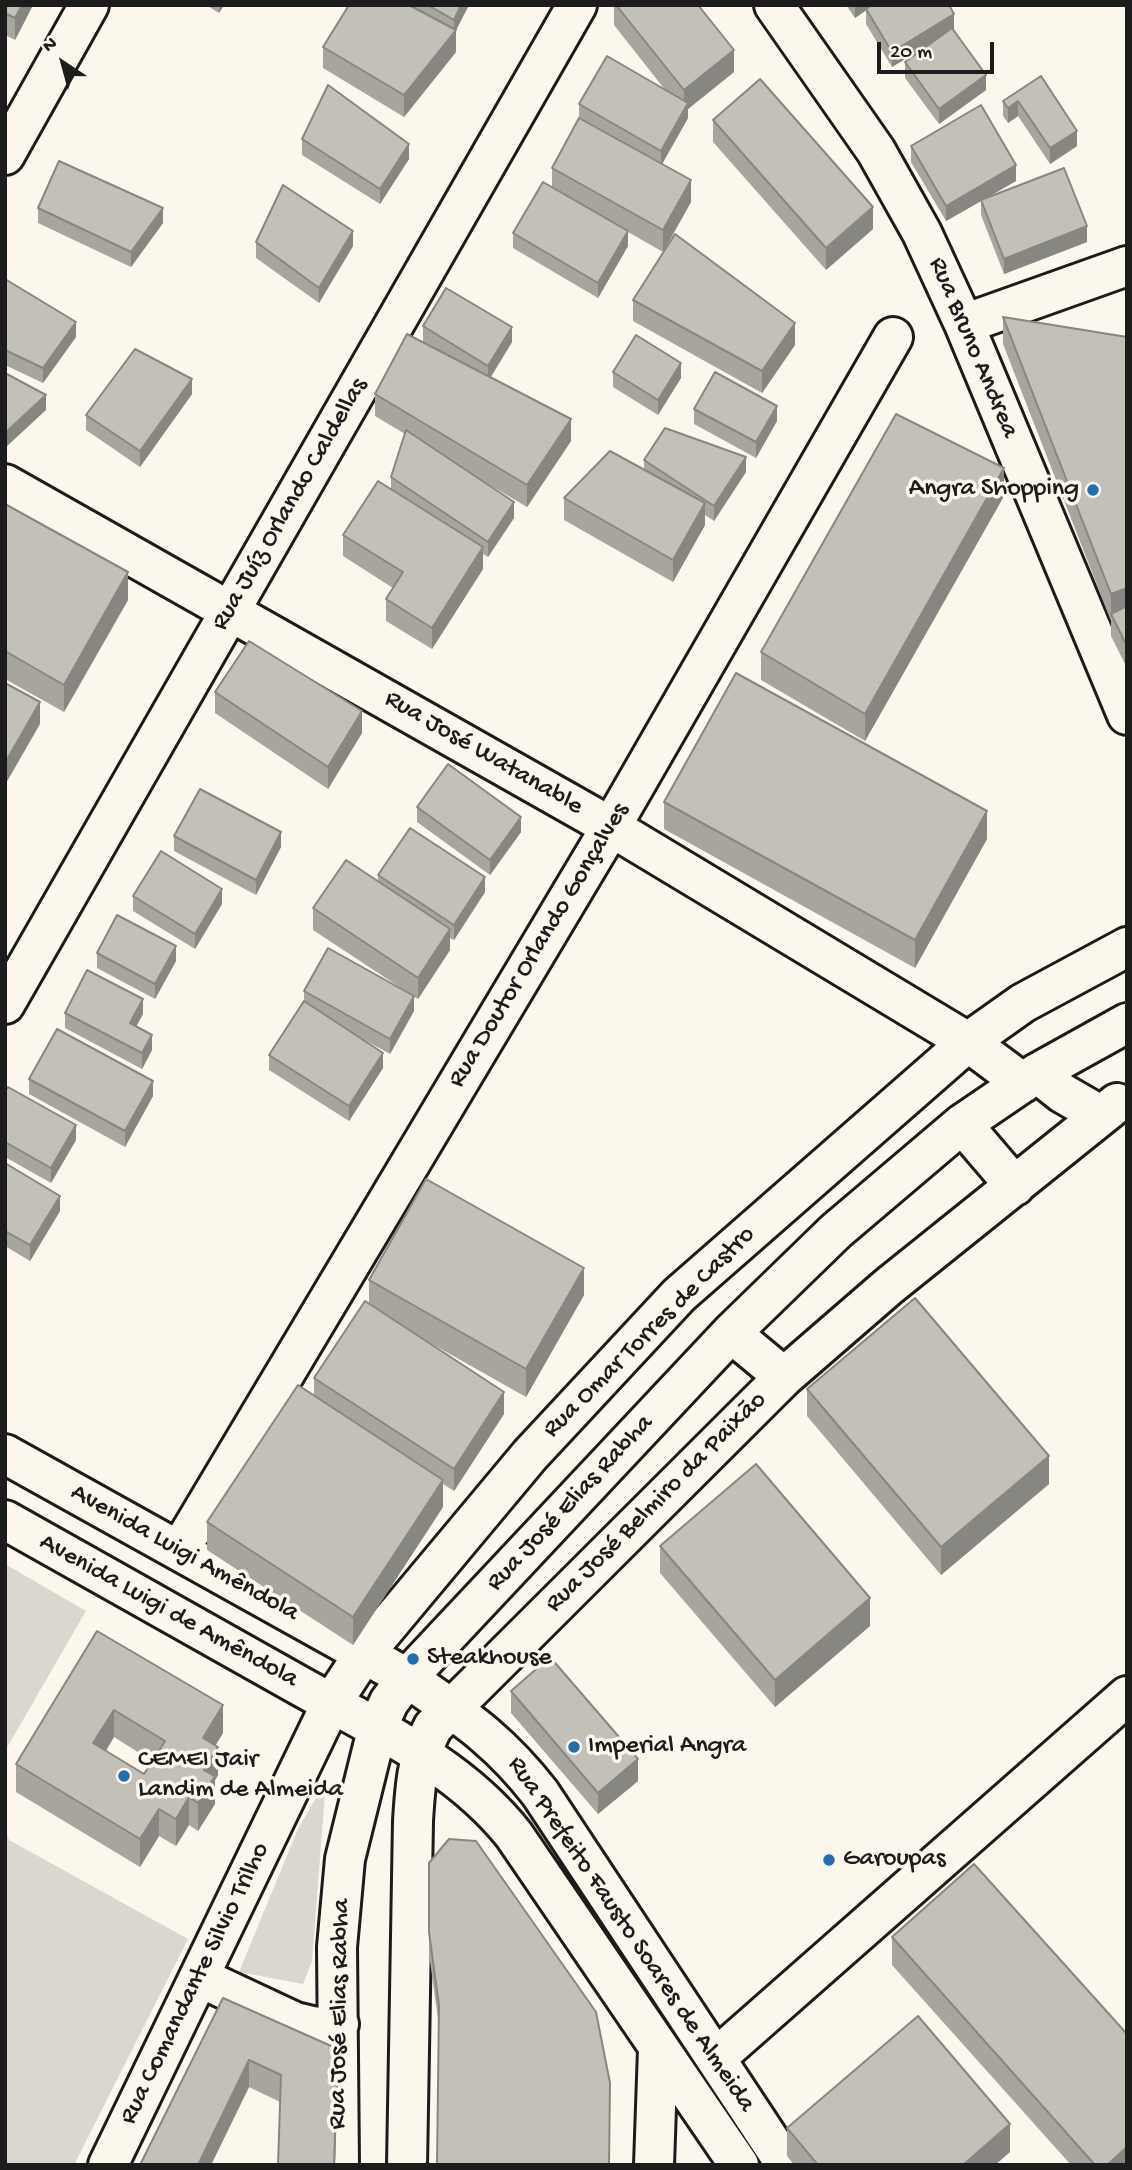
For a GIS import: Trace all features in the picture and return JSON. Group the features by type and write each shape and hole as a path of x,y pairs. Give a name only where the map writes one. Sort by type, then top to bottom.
{"street":[{"path":"5,155 19,99 89,5"},
{"name":"Rua Juíz Orlando Caldellas","path":"5,1004 577,5"},
{"name":"Rua Bruno Andrea","path":"774,5 876,151 922,233 964,324 1127,715"},
{"path":"964,324 1127,266"},
{"name":"Rua Doutor Orlando Gonçalves","path":"179,1551 611,827 893,337"},
{"name":"Rua José Watanable","path":"5,484 611,827 1030,1078 1062,1093 1109,1109"},
{"name":"Rua Omar Torres de Castro","path":"363,1655 530,1455 679,1295 968,1042 1023,1003 1127,947"},
{"name":"Rua José Elias Rabha","path":"339,2165 337,1947 345,1858 378,1726 389,1702 407,1678 731,1333 836,1231 962,1124 1030,1078 1127,1023"},
{"name":"Rua José Belmiro da Paixão","path":"407,2165 413,1821 431,1760 433,1727 456,1711 784,1377 889,1286 1109,1109"},
{"path":"962,1124 1015,1186"},
{"path":"731,1333 784,1377"},
{"name":"Avenida Luigi Amêndola","path":"5,1454 407,1678"},
{"path":"589,1486 633,1528"},
{"name":"Avenida Luigi de Amêndola","path":"5,1520 331,1704 378,1726"},
{"name":"Rua Comandante Silvio Trilho","path":"108,2165 201,1978 331,1704 363,1655"},
{"name":"Rua Prefeito Fausto Soares de Almeida","path":"407,1678 456,1711 512,1757 540,1793 716,2058 777,2162"},
{"path":"716,2058 1127,1696"},
{"name":"Rua Prefeito Fausto Soares de Almeida","path":"378,1726 431,1760 484,1801 514,1835 739,2165"},
{"path":"201,1978 288,2036 339,2024"},
{"path":"654,2165 658,2049"}],"shaded area":[{"path":"5,1564 86,1611 5,1751"},
{"path":"326,1781 312,1961 303,1984 239,1972 298,1829"},
{"path":"5,1827 9,1840 188,1939 74,2165 5,2165"}],"building":[{"path":"5,5 22,5 15,18 5,13"},
{"path":"349,5 409,5 456,30 404,95 323,47"},
{"path":"428,5 461,5 454,20"},
{"path":"616,5 698,5 734,50 684,90"},
{"path":"872,5 949,5 954,14 892,52 866,9"},
{"path":"952,28 986,75 939,109 905,62"},
{"path":"607,56 688,103 661,151 579,104"},
{"path":"1041,76 1077,131 1050,148 1018,101 1008,108 1003,101"},
{"path":"760,79 873,207 826,248 713,120"},
{"path":"328,85 409,144 380,189 302,139"},
{"path":"981,105 1016,165 946,206 911,146"},
{"path":"579,118 691,180 663,230 552,168"},
{"path":"59,161 163,208 131,252 38,208"},
{"path":"1064,168 1087,226 1004,259 981,200"},
{"path":"543,182 628,231 598,283 513,233"},
{"path":"283,185 353,231 319,288 256,242"},
{"path":"675,234 795,323 762,371 633,300"},
{"path":"5,279 76,322 43,368 5,350"},
{"path":"446,288 512,327 488,366 423,326"},
{"name":"Angra Shopping","path":"1003,317 1127,337 1127,588 1111,594"},
{"path":"407,334 571,419 527,485 375,394"},
{"path":"636,335 681,363 658,400 613,372"},
{"path":"135,349 192,379 140,451 86,415"},
{"path":"715,372 777,406 756,442 694,409"},
{"path":"5,373 46,395 5,433"},
{"path":"896,414 1004,468 865,714 761,652"},
{"path":"665,428 746,457 714,506 644,460"},
{"path":"406,430 514,502 488,542 391,477"},
{"path":"610,451 705,503 673,560 564,498"},
{"path":"378,481 483,547 432,628 386,599 403,572 343,535"},
{"path":"5,504 128,572 64,685 5,651"},
{"path":"1127,606 1127,646 1111,614"},
{"path":"249,641 362,711 328,767 215,692"},
{"path":"736,673 987,811 915,940 664,802"},
{"path":"5,683 40,702 5,763"},
{"path":"448,764 521,817 490,860 417,807"},
{"path":"200,789 281,832 256,880 174,836"},
{"path":"410,828 485,877 454,925 378,875"},
{"path":"161,851 222,889 195,934 133,896"},
{"path":"346,860 450,929 418,978 313,908"},
{"path":"117,915 176,946 155,984 97,953"},
{"path":"328,948 414,996 390,1039 304,991"},
{"path":"87,970 143,999 130,1023 152,1035 142,1053 65,1013"},
{"path":"304,1001 383,1053 349,1106 269,1055"},
{"path":"57,1029 153,1081 125,1131 29,1079"},
{"path":"8,1087 76,1125 51,1168 5,1142 5,1091"},
{"path":"5,1163 60,1196 30,1245 5,1231"},
{"path":"426,1179 584,1268 526,1369 369,1280"},
{"path":"915,1298 1049,1456 941,1547 807,1389"},
{"path":"365,1301 504,1392 454,1469 314,1378"},
{"path":"298,1385 443,1480 353,1617 207,1522"},
{"path":"756,1464 870,1598 775,1680 660,1546"},
{"path":"97,1631 223,1705 203,1738 218,1747 204,1770 215,1776 198,1803 189,1797 176,1819 159,1809 140,1839 16,1764","holes":["114,1710 165,1741 144,1774 93,1743"]},
{"name":"Imperial Angra","path":"550,1657 638,1759 598,1793 511,1691"},
{"path":"449,1839 476,1841 596,2012 610,2083 609,2165 437,2165 439,2006 429,1932 429,1863"},
{"path":"974,1864 1127,2034 1127,2147 1107,2165 1095,2165 892,1937"},
{"path":"223,1998 338,2049 334,2165 278,2165 281,2075 249,2060 198,2165 140,2165"},
{"path":"918,2016 1010,2124 963,2165 818,2165 787,2128"}],"place":[{"name":"Angra Shopping","path":"1093,490"},
{"name":"Steakhouse","path":"413,1659"},
{"name":"Imperial Angra","path":"574,1747"},
{"name":"CEMEI Jair Landim de Almeida","path":"124,1776"},
{"name":"Garoupas","path":"829,1860"}]}
